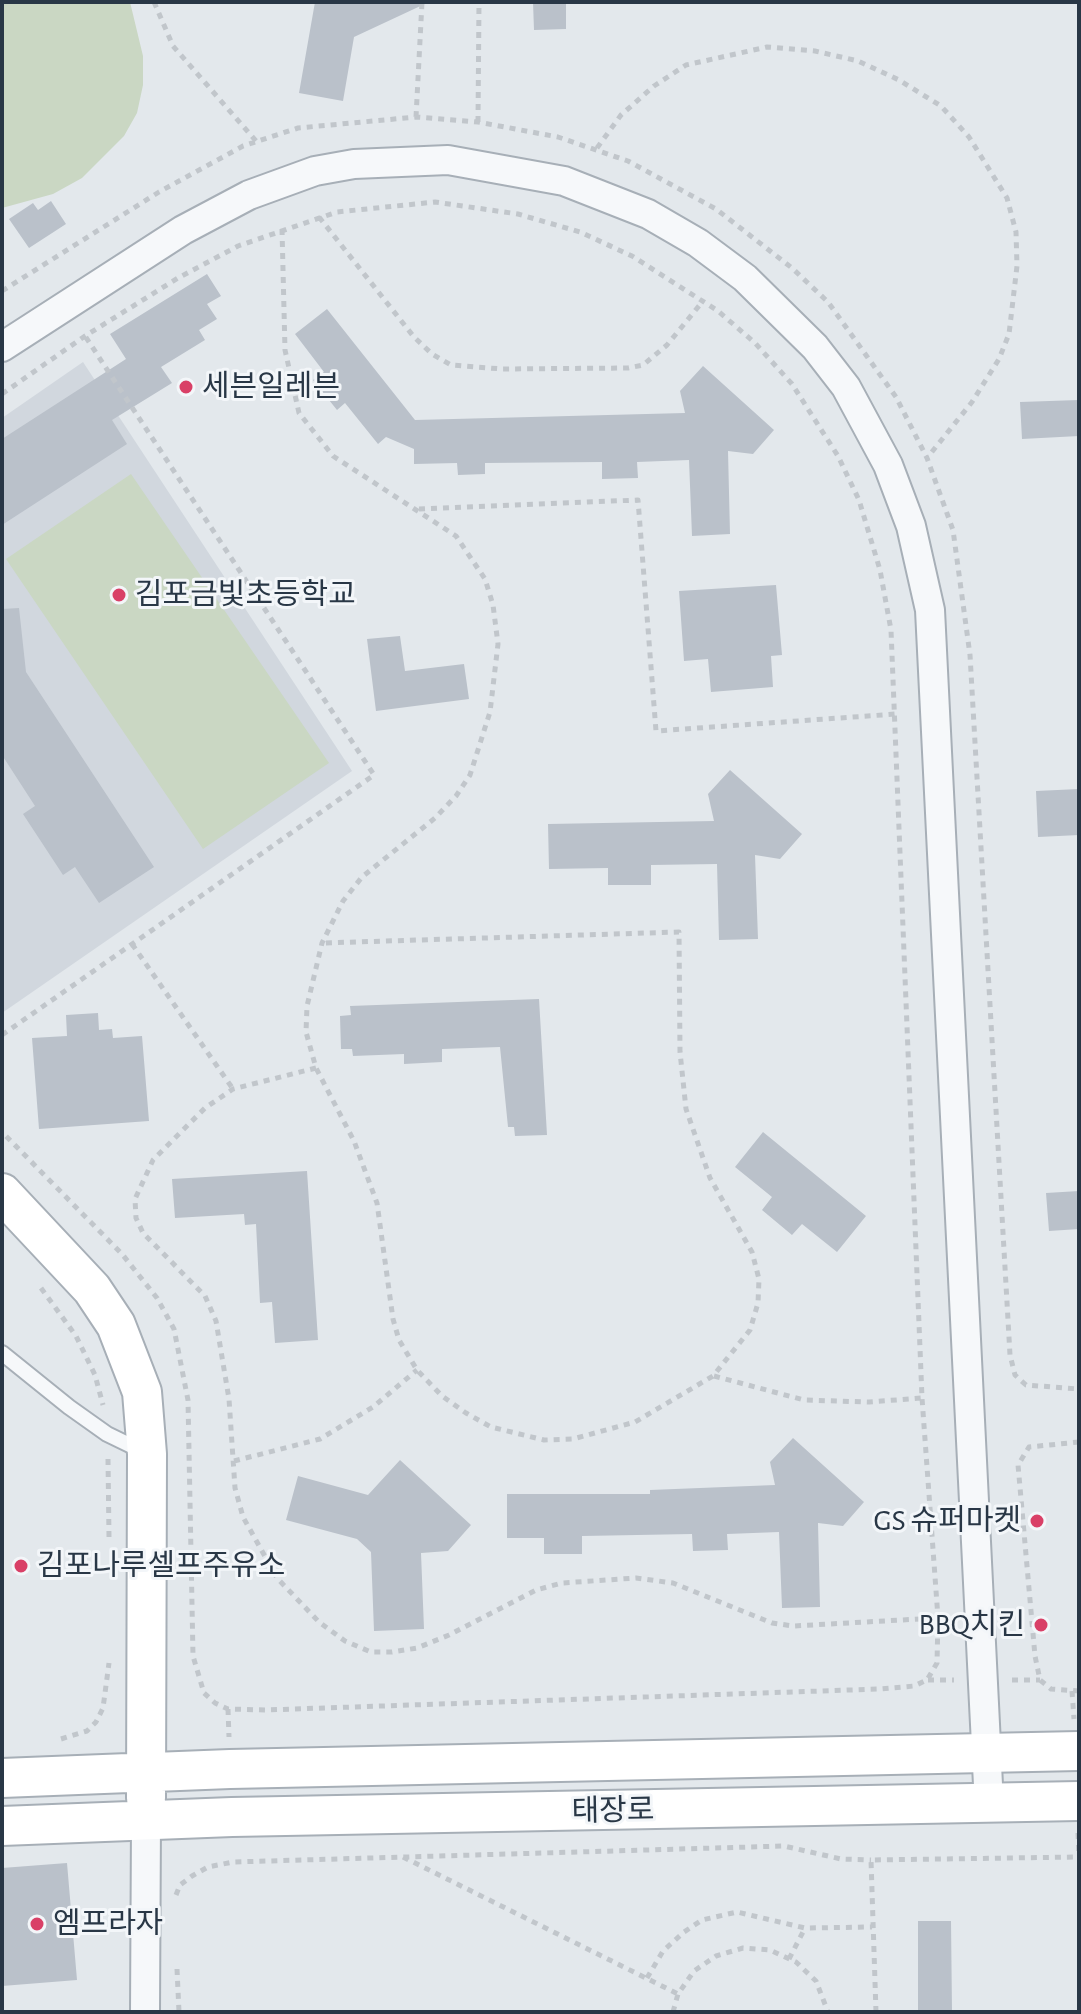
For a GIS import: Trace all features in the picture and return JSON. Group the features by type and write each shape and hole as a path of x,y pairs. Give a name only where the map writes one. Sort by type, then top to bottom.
{"street":[{"path":"2,347 183,230 249,195 315,171 354,164 448,160 564,181 608,196 661,221 698,243 754,286 815,347 846,387 888,465 911,526 930,610 989,1805"},
{"path":"2,1193 63,1254 116,1325 142,1392 147,1454 145,2012"},
{"path":"2,1778 230,1769 1079,1751"},
{"name":"태장로","path":"2,1826 232,1817 1079,1801"}],"lane":[{"path":"2,1353 107,1434 147,1454"}],"path":[{"path":"154,2 173,46 256,141"},
{"path":"416,117 422,2"},
{"path":"478,122 479,2"},
{"path":"597,148 621,115 654,86 686,65 767,47 815,51 858,61 899,80 941,106 969,137 1007,198 1016,232 1017,266 1009,334 999,359 972,402 927,458"},
{"path":"2,291 159,192 256,141 298,128 416,117 478,122 597,148 705,202 792,268 828,302 857,338 896,397 927,458 953,530 970,655 1010,1355 1015,1375 1026,1385 1079,1389"},
{"path":"2,394 85,336 178,278 238,246 319,217 385,205 435,202 518,214 580,232 632,256 703,301 755,343 792,384 838,456 859,500 880,570 891,630 922,1398 938,1618 937,1663 927,1680 914,1686 265,1710 228,1709 215,1703 204,1693 193,1656 188,1400 174,1329 157,1298 122,1254 2,1132"},
{"path":"319,217 414,337 451,365 502,369 628,368 643,365 667,345 703,301"},
{"path":"282,229 285,350 299,413 333,456 456,536 485,579 493,605 498,644 490,712 470,775 456,796 362,877 343,901 322,943 307,1006 306,1032 316,1068 354,1141 373,1193 399,1340 417,1370 442,1396 466,1413 491,1427 544,1440 573,1439 635,1422 713,1376 750,1330 758,1303 759,1279 752,1252 700,1155 686,1109 680,1052 679,932 322,943"},
{"path":"2,1035 374,775 85,336"},
{"path":"417,509 638,500 656,731 896,714"},
{"path":"132,944 233,1089"},
{"path":"316,1068 233,1089 196,1115 167,1142 140,1181 135,1199 136,1218 143,1233 205,1296 216,1321 224,1357 235,1488 243,1517 277,1578 319,1622 345,1641 371,1652 417,1648 536,1590 605,1578 673,1583 772,1623 793,1626 938,1618"},
{"path":"37,1284 76,1336 95,1375 107,1434 109,1546"},
{"path":"234,1461 320,1439 373,1407 417,1370"},
{"path":"713,1376 804,1400 869,1402 922,1398"},
{"path":"1079,1442 1029,1447 1018,1465 1035,1656 1040,1680 1051,1689 1079,1691"},
{"path":"57,1739 87,1731 96,1722 103,1708 110,1660"},
{"path":"174,1899 180,1885 192,1876 208,1867 233,1862 784,1846 841,1859 1079,1857"},
{"path":"401,1856 678,1994"},
{"path":"871,1860 876,2012"},
{"path":"647,1978 663,1951 702,1920 737,1912 805,1928 873,1927"},
{"path":"789,1959 805,1928"},
{"path":"673,2012 678,1994 694,1971 716,1956 743,1948 770,1950 789,1959 816,1981 828,2012"},
{"path":"177,1956 179,2012"}],"shaded area":[{"name":"김포금빛초등학교","path":"83,362 352,771 2,1013 2,418"}],"green space":[{"path":"2,2 130,2 143,56 143,85 137,113 124,136 82,178 53,194 2,208"},
{"path":"131,474 329,763 203,849 6,559"}],"building":[{"path":"315,2 429,2 354,37 343,101 299,93"},
{"path":"533,2 566,2 566,29 534,30"},
{"path":"51,201 66,224 29,248 9,219 33,203 38,210"},
{"path":"207,274 221,296 207,304 217,319 199,330 205,340 161,367 172,383 112,420 127,444 2,525 2,439 126,359 110,334"},
{"path":"327,309 415,420 685,413 680,391 703,366 774,430 753,454 728,451 730,534 692,536 689,460 637,462 638,478 602,479 602,462 485,463 485,474 458,475 457,463 414,464 414,449 386,437 378,444 345,403 337,410 313,380 324,372 295,334"},
{"path":"1079,400 1079,436 1022,439 1020,402"},
{"path":"776,585 782,655 771,656 773,687 711,692 708,659 684,661 679,591"},
{"path":"19,608 26,672 154,867 99,903 75,867 63,875 23,814 35,806 2,755 2,609"},
{"path":"400,636 405,671 464,664 469,699 376,711 367,639"},
{"path":"730,770 802,834 780,859 755,855 758,939 719,940 717,864 651,865 651,885 608,885 608,868 549,869 548,824 714,821 708,794"},
{"path":"1079,789 1079,835 1038,837 1036,791"},
{"path":"539,999 547,1135 515,1136 514,1127 508,1127 500,1047 442,1049 442,1062 404,1064 404,1054 353,1056 352,1049 341,1049 340,1016 351,1015 350,1006"},
{"path":"98,1013 99,1030 112,1029 113,1038 142,1036 149,1121 39,1129 32,1038 67,1036 66,1015"},
{"path":"763,1132 866,1216 837,1252 802,1224 792,1235 762,1210 772,1197 735,1167"},
{"path":"307,1171 318,1340 275,1343 272,1302 260,1303 256,1224 245,1225 244,1214 175,1218 172,1179"},
{"path":"1079,1191 1079,1229 1049,1231 1046,1193"},
{"path":"793,1438 864,1502 843,1526 818,1523 820,1607 782,1608 779,1532 727,1534 728,1550 693,1551 692,1534 582,1536 582,1554 544,1554 544,1538 507,1538 507,1494 650,1494 650,1490 775,1485 770,1462"},
{"path":"400,1460 471,1525 448,1551 421,1553 424,1629 374,1631 371,1552 357,1539 286,1520 298,1476 368,1495"},
{"name":"엠프라자","path":"67,1863 77,1980 2,1986 2,1868"},
{"path":"918,1921 951,1921 952,2012 918,2012"}],"place":[{"name":"세븐일레븐","path":"186,387"},
{"name":"김포금빛초등학교","path":"119,595"},
{"name":"GS 슈퍼마켓","path":"1037,1521"},
{"name":"김포나루셀프주유소","path":"21,1566"},
{"name":"BBQ치킨","path":"1041,1625"},
{"name":"엠프라자","path":"37,1924"}]}
